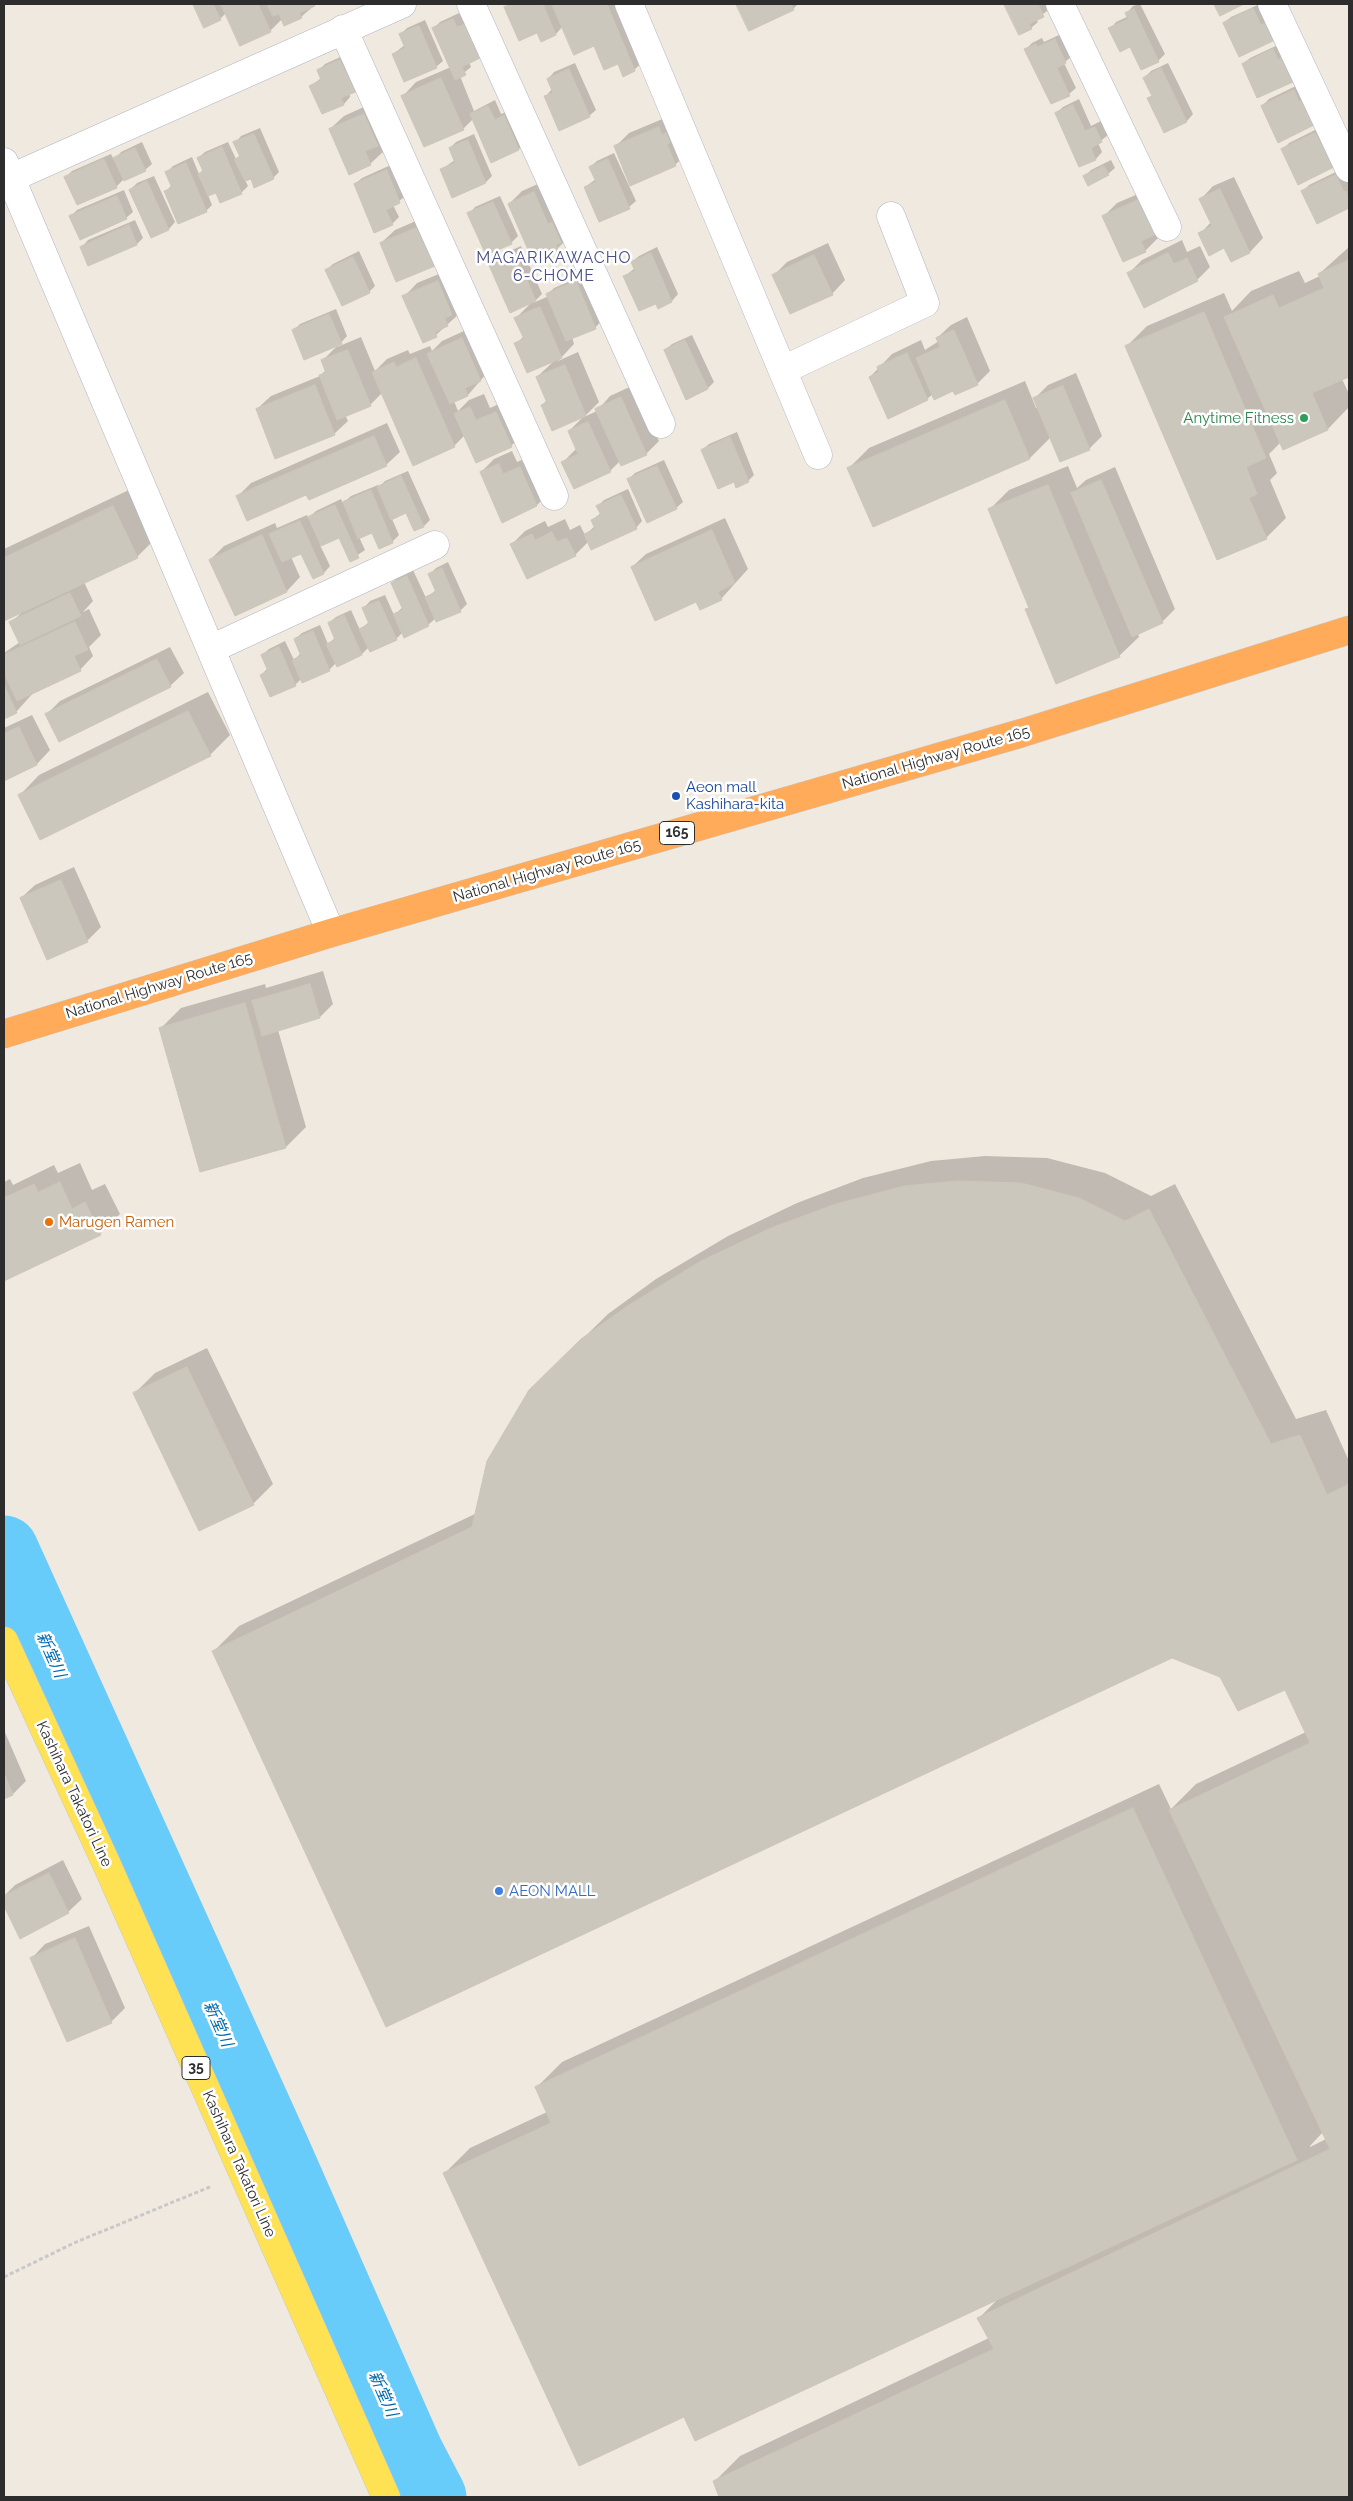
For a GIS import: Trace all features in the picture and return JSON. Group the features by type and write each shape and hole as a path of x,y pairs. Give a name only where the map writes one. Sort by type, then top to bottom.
{"highway":[{"name":"National Highway Route 165","path":"4,1034 331,933 1022,733 1349,630"}],"main road":[{"name":"Kashihara Takatori Line","path":"4,1641 107,1865 386,2497"}],"street":[{"path":"331,933 7,170 402,4"},
{"path":"471,4 661,424"},
{"path":"629,4 818,455"},
{"path":"1060,4 1167,227"},
{"path":"1272,4 1349,168"},
{"path":"343,29 554,496"},
{"path":"783,370 925,303 891,216"},
{"path":"211,650 436,545"}],"path":[{"path":"4,2277 74,2243 243,2174"}],"building":[{"path":"193,4 213,4 221,20 204,28"},
{"path":"221,4 258,4 271,32 240,46"},
{"path":"267,4 314,4 315,6 299,13 302,18 284,26 279,14 273,16"},
{"path":"512,4 543,4 556,35 541,42 537,33 519,41 504,7"},
{"path":"552,4 607,4 635,71 623,77 618,64 604,70 594,46 574,55"},
{"path":"736,4 791,4 794,10 749,31"},
{"path":"1004,4 1038,4 1044,17 1029,24 1032,29 1019,35"},
{"path":"1214,4 1244,4 1220,16"},
{"path":"1253,8 1261,25 1265,23 1273,41 1239,57 1223,23"},
{"path":"1134,9 1159,62 1141,70 1130,47 1120,52 1108,28 1128,19 1125,13"},
{"path":"453,19 457,27 465,24 480,58 462,67 466,75 455,80 432,28"},
{"path":"419,26 437,68 404,82 392,54 405,48 399,34"},
{"path":"1055,39 1066,63 1057,68 1070,96 1051,104 1024,49 1036,44 1037,47"},
{"path":"1273,49 1278,60 1282,58 1293,82 1257,98 1242,64"},
{"path":"340,60 345,71 350,69 360,90 341,98 344,105 322,114 309,86 321,80 317,70"},
{"path":"1161,68 1187,122 1164,133 1147,98 1152,96 1143,78"},
{"path":"569,69 590,117 559,131 544,96 553,93 547,79"},
{"path":"441,78 464,130 424,147 401,96"},
{"path":"1294,90 1299,102 1302,100 1314,125 1278,143 1261,106"},
{"path":"1073,105 1085,131 1095,127 1102,142 1091,148 1096,160 1079,167 1055,113"},
{"path":"488,106 495,120 504,115 519,150 491,163 470,114"},
{"path":"364,114 378,146 365,151 371,165 349,175 329,129"},
{"path":"659,127 662,135 666,133 670,143 667,144 676,166 630,186 614,146"},
{"path":"1315,133 1334,167 1298,185 1281,149"},
{"path":"254,134 274,179 254,188 251,179 245,181 234,159 240,157 233,142"},
{"path":"468,140 486,183 452,198 440,169 455,163 449,148"},
{"path":"222,147 242,194 220,203 216,193 208,196 198,174 203,171 197,158"},
{"path":"135,148 146,171 124,181 113,158"},
{"path":"104,159 117,188 77,205 64,177"},
{"path":"608,159 630,209 599,222 584,187 596,182 589,167"},
{"path":"186,163 207,212 178,224 164,191 172,188 165,172"},
{"path":"1104,166 1109,175 1088,186 1083,176"},
{"path":"387,170 400,203 386,210 393,225 374,233 354,184"},
{"path":"1336,175 1349,198 1349,208 1317,224 1301,191"},
{"path":"147,181 169,230 151,238 129,190"},
{"path":"1220,189 1250,253 1231,262 1224,248 1209,256 1198,233 1212,226 1199,199"},
{"path":"534,192 548,224 552,222 561,243 556,244 558,250 533,261 508,204"},
{"path":"117,196 127,219 80,240 69,216"},
{"path":"1145,197 1161,232 1141,241 1146,252 1123,262 1102,216"},
{"path":"493,202 512,244 486,255 467,213"},
{"path":"129,225 137,245 88,266 80,247"},
{"path":"419,227 435,266 396,282 380,243"},
{"path":"515,252 536,301 510,313 488,263"},
{"path":"651,253 672,302 658,309 656,304 639,311 623,276 635,271 631,262"},
{"path":"1168,253 1174,264 1187,258 1198,281 1144,308 1127,273"},
{"path":"814,255 833,295 790,314 772,275"},
{"path":"353,257 370,293 342,306 325,270"},
{"path":"1349,260 1349,377 1312,393 1328,430 1283,450 1224,317 1273,295 1279,308 1324,288 1318,274"},
{"path":"438,281 452,315 445,318 448,326 435,332 437,337 423,343 402,296"},
{"path":"576,281 596,329 566,341 546,294"},
{"path":"540,307 562,358 527,373 514,343 524,339 514,318"},
{"path":"1204,312 1266,458 1246,467 1257,494 1249,498 1267,539 1217,560 1125,346"},
{"path":"329,314 342,344 304,360 292,330"},
{"path":"954,330 978,385 955,395 953,391 934,400 916,358 940,347 936,338"},
{"path":"462,338 481,381 465,388 468,396 450,404 427,354"},
{"path":"685,340 708,389 686,400 664,350"},
{"path":"348,350 371,406 337,420 319,375 326,373 321,360"},
{"path":"907,353 928,400 888,419 869,377 879,372 877,367"},
{"path":"416,358 455,447 413,466 372,372 394,362 396,367"},
{"path":"565,365 586,416 552,431 541,405 547,403 536,377"},
{"path":"315,385 335,435 275,459 256,409"},
{"path":"1063,386 1090,450 1060,462 1033,398"},
{"path":"621,397 647,455 621,466 595,409"},
{"path":"1005,400 1030,459 873,527 847,468"},
{"path":"470,407 476,420 496,412 512,447 476,463 454,414"},
{"path":"588,422 611,472 574,489 561,462 578,454 568,431"},
{"path":"374,436 387,466 309,500 306,495 247,521 236,496"},
{"path":"730,437 749,482 736,488 734,482 718,489 701,450"},
{"path":"499,464 503,474 520,467 537,506 502,523 480,472"},
{"path":"657,466 677,509 647,523 627,479"},
{"path":"401,476 424,527 414,531 406,513 391,520 377,487"},
{"path":"1101,480 1163,623 1132,637 1071,493"},
{"path":"1048,485 1120,657 1056,684 1025,609 1029,608 988,509"},
{"path":"371,490 393,543 379,549 372,533 358,539 343,502"},
{"path":"621,495 637,529 591,550 584,534 595,529 591,520 601,515 596,506"},
{"path":"335,505 359,558 350,562 339,538 321,546 308,517"},
{"path":"113,506 138,558 4,621 4,558"},
{"path":"300,521 324,574 313,579 301,554 282,562 269,534"},
{"path":"712,530 735,583 718,592 722,600 700,610 696,602 655,621 631,567"},
{"path":"552,532 557,542 567,538 576,556 527,579 510,544 532,534 535,540"},
{"path":"262,535 287,592 235,616 209,560"},
{"path":"442,568 461,612 436,622 425,597 436,592 428,574"},
{"path":"407,576 429,626 404,638 393,614 403,610 391,583"},
{"path":"70,593 81,616 20,645 9,622"},
{"path":"379,601 397,640 370,652 359,629 369,624 362,608"},
{"path":"344,615 362,655 337,667 326,644 335,640 328,623"},
{"path":"75,622 88,650 74,656 81,671 17,701 4,673 4,655"},
{"path":"313,631 330,671 302,683 292,660 301,656 294,639"},
{"path":"279,647 296,686 270,697 260,675 268,671 261,655"},
{"path":"157,659 171,687 59,742 45,714"},
{"path":"4,685 17,713 4,719"},
{"path":"188,711 211,756 40,840 18,795"},
{"path":"19,727 37,765 4,781 4,734"},
{"path":"61,880 88,942 47,960 20,898"},
{"path":"310,984 320,1018 262,1036 252,1001"},
{"path":"245,1003 286,1148 200,1172 159,1028"},
{"name":"AEON MALL","path":"958,1181 1021,1183 1079,1198 1125,1221 1149,1209 1271,1444 1300,1435 1327,1495 1349,1484 1349,2497 719,2497 713,2481 994,2349 977,2318 1330,2149 1169,1810 1310,1743 1285,1690 1238,1711 1220,1677 1172,1658 386,2027 212,1651 472,1527 487,1461 529,1390 581,1339 629,1305 701,1261 771,1228 836,1204 904,1186"},
{"name":"Marugen Ramen","path":"60,1182 72,1209 85,1202 101,1235 4,1281 4,1198 34,1184 38,1192"},
{"path":"187,1367 254,1505 199,1531 133,1393"},
{"path":"4,1773 13,1795 4,1799"},
{"path":"1133,1808 1297,2160 695,2441 684,2417 579,2466 443,2173 551,2123 535,2087"},
{"path":"49,1873 69,1913 20,1939 4,1906 4,1896"},
{"path":"75,1938 112,2023 67,2042 30,1958"}],"waterway":[{"name":"新堂川","path":"4,1550 276,2151 409,2453 432,2497"}],"place":[{"name":"Anytime Fitness","path":"1304,418"},
{"name":"Aeon mall Kashihara-kita","path":"676,796"},
{"name":"Marugen Ramen","path":"49,1222"},
{"name":"AEON MALL","path":"499,1891"}],"district":[{"name":"MAGARIKAWACHO 6-CHOME","path":"554,267"}]}
